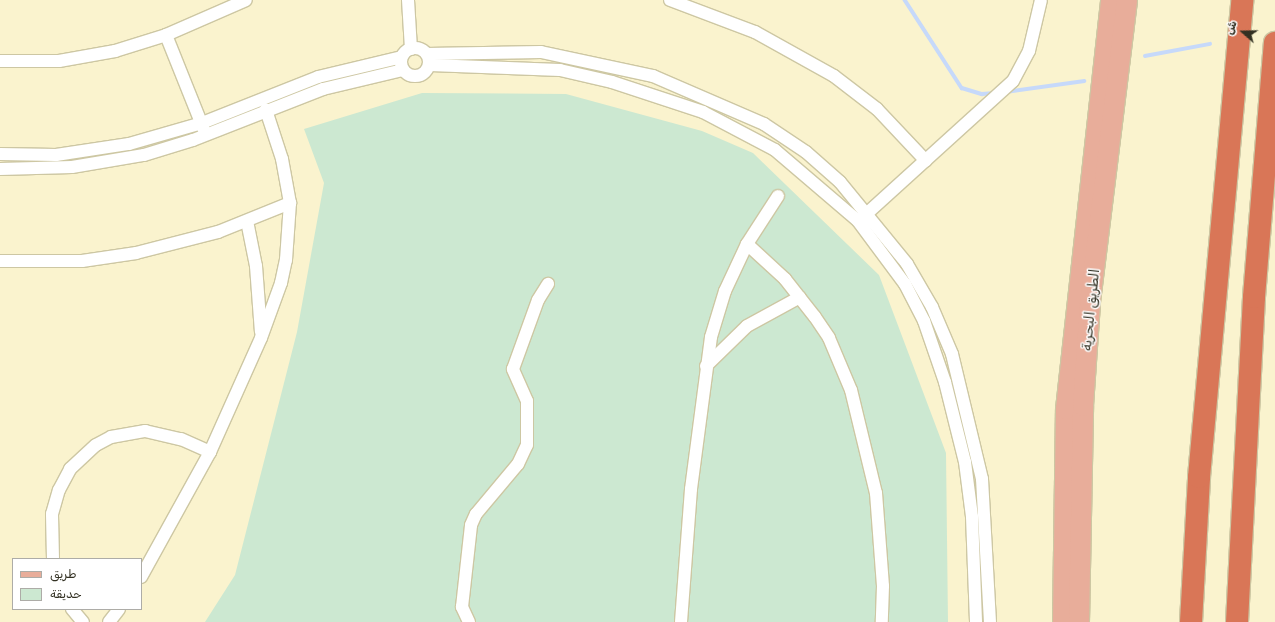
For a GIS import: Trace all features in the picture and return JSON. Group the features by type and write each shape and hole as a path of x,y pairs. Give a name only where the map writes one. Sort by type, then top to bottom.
{"highway":[{"path":"1192,622 1199,477 1242,0"},
{"path":"1237,622 1254,297 1275,43"}],"main road":[{"name":"الطريق البحرية","path":"1063,622 1066,409 1110,0"},
{"name":"الطريق البحرية","path":"1079,622 1083,406 1090,302 1127,0"}],"street":[{"path":"0,61 31,63 91,56 166,34 246,0"},
{"path":"403,70 406,53 408,0"},
{"path":"670,0 755,32 834,76 877,109 926,161"},
{"path":"858,221 1004,91 1025,61 1040,0"},
{"path":"166,34 206,135"},
{"path":"428,59 541,52 596,62 672,82 738,111 791,142 824,167 868,212 920,285 942,329 959,377 974,437 986,507 990,622"},
{"path":"0,154 83,153 202,123 318,77 406,53 428,59 560,70 612,82 696,109 744,130 775,150 858,221 908,290 924,321 946,382 962,450 971,510 976,622"},
{"path":"0,169 57,169 111,161 161,151 323,89 403,70 418,76 428,59"},
{"path":"142,575 210,452 261,338 286,260 290,203 282,159 266,110"},
{"path":"681,622 706,366 721,302 747,244 778,196"},
{"path":"0,261 82,261 110,257 186,241 246,221 290,203"},
{"path":"246,221 256,266 261,338"},
{"path":"747,244 800,297 829,338 860,416 880,524 882,622"},
{"path":"469,622 462,607 471,525 476,514 518,464 527,445 527,401 513,369 538,300 548,284"},
{"path":"706,366 747,326 800,297"},
{"path":"53,558 52,514 59,490 70,469 96,445 112,436 145,431 181,439 210,452"},
{"path":"73,610 84,622"},
{"path":"109,622 118,610"}],"green space":[{"path":"422,93 566,94 702,131 753,153 879,275 946,453 948,622 205,622 235,575 297,332 324,183 304,129"}],"waterway":[{"path":"905,0 962,88 982,94 994,93"},
{"path":"1145,56 1210,44"},
{"path":"1006,92 1084,81"}]}
